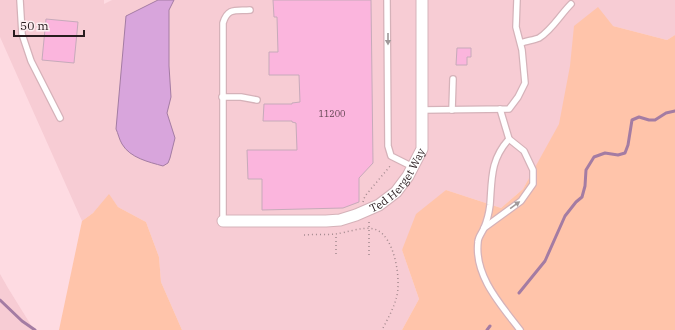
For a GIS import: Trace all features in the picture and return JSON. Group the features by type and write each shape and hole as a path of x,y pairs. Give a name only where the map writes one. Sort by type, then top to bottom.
{"street":[{"name":"Ted Herget Way","path":"223,221 340,220 380,205 396,192 413,167 422,149 422,0"}],"lane":[{"path":"20,0 22,34 31,61 60,118"},
{"path":"388,0 388,146 391,156 413,167"},
{"path":"422,110 509,109 526,83 521,43 516,27 516,0"},
{"path":"521,43 538,38 549,30 571,4"},
{"path":"223,221 223,23 226,15 231,11 250,10"},
{"path":"452,110 453,80"},
{"path":"222,97 241,97 257,100"},
{"path":"484,229 521,201 533,184 533,170 524,151 508,139 500,109"},
{"path":"508,139 501,148 493,168 489,211 484,229 478,240 478,256 480,269 490,287 520,330"}],"path":[{"path":"304,234 336,234 373,228 380,231 389,241 393,252 398,286 397,298 382,330"},
{"path":"336,234 336,254"}],"shaded area":[{"path":"0,0 104,0 104,4 112,0 675,0 675,35 667,40 613,26 565,116 523,189 501,208 446,190 402,250 419,299 402,330 182,330 161,282 159,257 146,222 118,207 109,195 93,213 82,221 0,37"},
{"path":"158,0 174,0 169,10 169,66 171,97 167,113 175,138 168,163 163,166 140,159 130,153 122,144 116,129 126,16"},
{"path":"598,7 613,26 667,40 675,35 675,330 402,330 419,299 402,250 416,214 446,190 501,208 523,189 559,124 570,66 574,26"},
{"path":"109,194 118,207 146,222 159,257 161,282 182,330 59,330 82,221 93,213"},
{"path":"0,274 8,288 34,330 0,330"}],"building":[{"path":"273,0 371,0 373,163 359,178 359,202 343,208 262,210 262,179 248,179 247,150 297,150 296,123 292,121 263,121 264,104 292,104 300,102 299,75 269,75 269,52 278,52 277,17 274,17"},
{"path":"46,19 78,22 74,63 42,60"},
{"path":"457,48 471,48 471,57 467,57 467,65 456,65"}],"waterway":[{"path":"519,293 545,261 565,216 582,197 585,186 586,170 594,157 605,153 618,155 625,153 628,145 632,120 639,117 655,120 666,113 675,111"},
{"path":"0,300 22,321 35,330"},
{"path":"487,330 490,326"}]}
